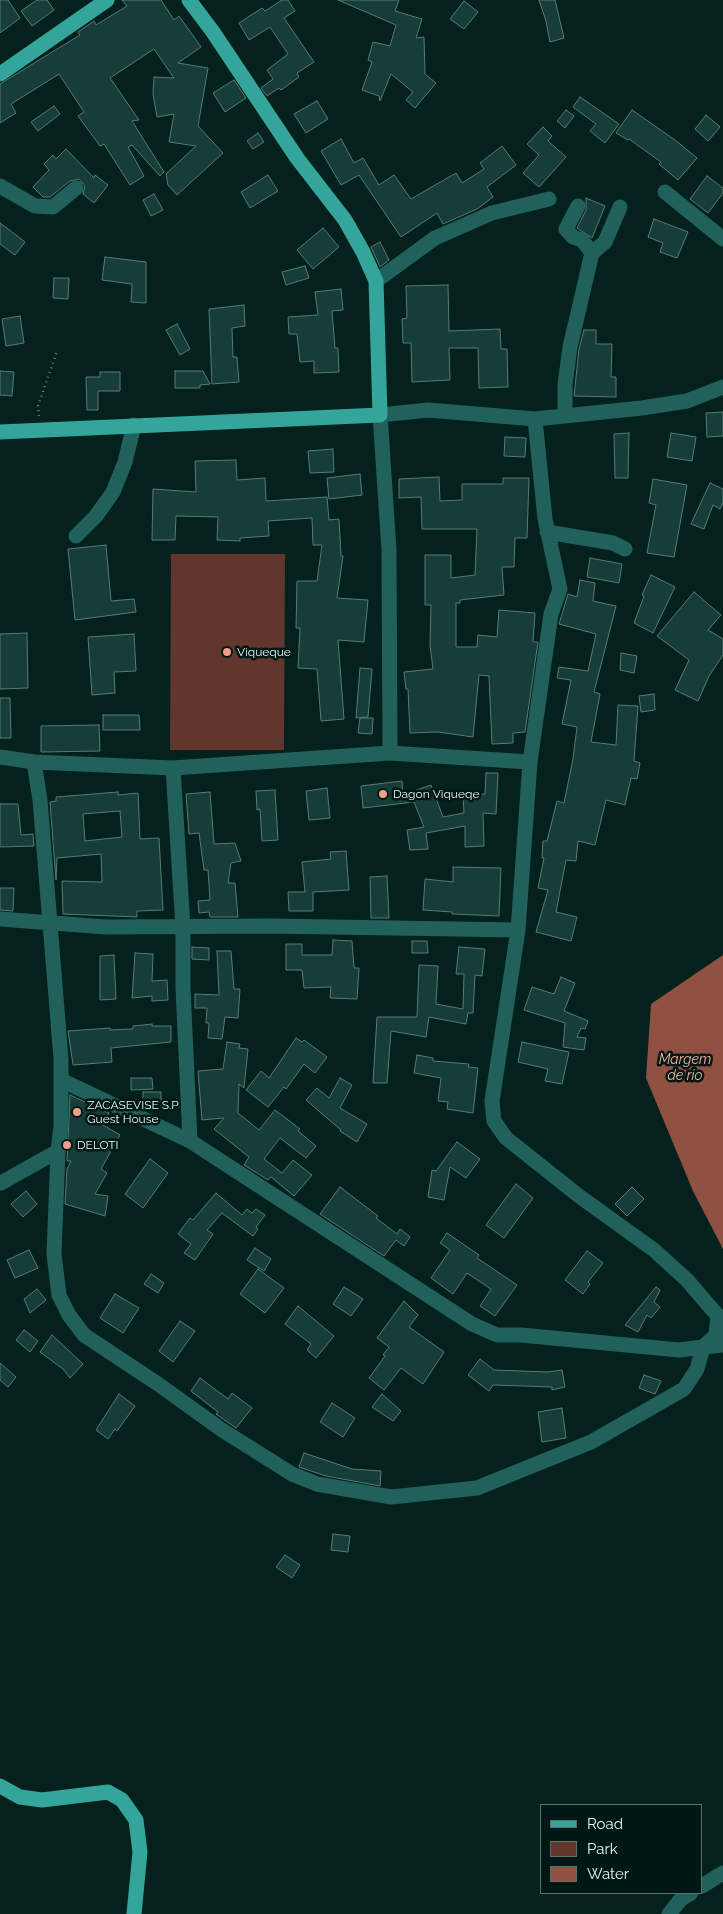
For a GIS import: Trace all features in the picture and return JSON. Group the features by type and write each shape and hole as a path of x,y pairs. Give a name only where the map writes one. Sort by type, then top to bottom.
{"main road":[{"path":"0,74 107,0"},
{"path":"0,432 380,415 376,281 345,220 297,158 213,32 188,0"},
{"path":"0,1786 20,1797 42,1800 108,1792 122,1800 136,1820 140,1852 134,1914"}],"street":[{"path":"0,186 35,206 52,207 76,188"},
{"path":"665,192 723,239"},
{"path":"376,281 436,238 492,213 548,199"},
{"path":"578,206 566,229 573,237 582,240 592,253"},
{"path":"565,416 565,385 570,347 592,253 605,242 620,207"},
{"path":"390,753 389,550 380,415 428,410 535,419 687,401 723,387"},
{"path":"34,762 40,800 61,1080 61,1126 58,1151 54,1254 59,1295 69,1316 84,1335 158,1384 222,1430 292,1474 317,1484 391,1497 477,1488 591,1442 684,1389 697,1369 703,1347 716,1334 718,1316 687,1280 654,1250 579,1196 506,1138 494,1121 492,1101 518,930 530,762 551,614 560,589 548,532 535,419"},
{"path":"76,536 96,516 113,492 126,462 134,425"},
{"path":"548,532 613,543 625,549"},
{"path":"0,757 34,762 173,768 390,753 530,762"},
{"path":"173,768 183,928 183,988 190,1141"},
{"path":"0,919 50,923 183,928 270,926 518,930"},
{"path":"61,1080 190,1141 464,1319 497,1335 521,1335 679,1350 723,1345"},
{"path":"1,1183 58,1151"},
{"path":"703,1885 723,1873"},
{"path":"669,1914 681,1899 689,1894"}],"path":[{"path":"41,430 38,406 57,351"}],"green space":[{"name":"Viqueque","path":"171,554 285,554 284,750 170,750"}],"water":[{"name":"Margem de rio","path":"723,955 723,1249 693,1191 646,1078 651,1004"}],"building":[{"path":"0,0 8,0 20,18 0,33"},
{"path":"37,0 47,0 54,10 32,26 21,11"},
{"path":"122,0 161,0 174,20 179,16 201,47 178,63 208,68 198,126 223,153 177,195 168,185 166,174 196,146 169,142 174,114 157,117 153,94 154,77 174,78 154,49 110,78 139,120 132,121 164,172 160,176 132,145 128,147 144,176 130,185 104,144 100,146 78,116 84,112 59,74 11,104 16,113 0,123 0,84 80,35 78,32 94,21 96,25 127,6"},
{"path":"282,0 288,0 295,11 284,18 314,62 297,73 299,77 281,90 279,88 267,96 261,88 273,79 267,70 288,54 270,27 249,40 239,23 262,8 265,11"},
{"path":"338,0 399,0 395,11 422,19 416,38 424,37 425,74 436,83 415,108 406,100 413,92 391,74 380,101 379,96 362,90 372,62 368,60 373,42 390,46 396,25"},
{"path":"539,0 555,0 564,38 550,42"},
{"path":"464,1 478,12 464,29 450,19"},
{"path":"234,80 246,98 225,112 213,93"},
{"path":"580,97 619,124 605,143 590,131 596,124 573,107"},
{"path":"317,101 328,119 306,133 294,114"},
{"path":"54,106 60,114 38,131 31,122"},
{"path":"566,110 574,116 565,128 557,121"},
{"path":"632,110 697,158 678,180 659,164 661,162 629,139 616,133"},
{"path":"706,115 720,127 708,141 695,129"},
{"path":"543,127 552,136 548,141 566,157 539,187 523,173 539,155 527,144"},
{"path":"258,133 264,142 253,149 247,141"},
{"path":"341,139 354,163 363,158 379,185 394,175 411,199 456,173 462,183 484,169 480,163 502,146 516,165 487,187 493,197 477,209 443,224 437,213 401,237 359,175 341,185 321,151"},
{"path":"66,149 94,178 95,175 108,185 94,203 83,194 85,186 79,179 70,181 50,197 43,197 33,187 49,170 44,164 53,155 56,159"},
{"path":"268,175 278,191 250,208 241,192"},
{"path":"707,176 723,188 723,193 708,213 690,199"},
{"path":"154,194 163,210 151,216 143,200"},
{"path":"586,198 605,206 592,238 577,228 586,210"},
{"path":"654,219 688,232 677,258 660,252 663,243 648,237"},
{"path":"0,223 25,242 15,255 0,244"},
{"path":"323,228 339,247 313,269 297,250"},
{"path":"380,242 389,260 380,267 371,247"},
{"path":"105,257 146,262 146,303 131,302 132,284 102,280"},
{"path":"305,266 309,278 286,285 282,272"},
{"path":"54,278 69,278 68,299 53,298"},
{"path":"448,285 449,331 500,329 501,349 507,349 508,387 479,388 478,348 449,348 450,380 412,382 411,343 403,343 402,319 407,318 406,286"},
{"path":"341,289 343,310 332,311 335,348 338,348 339,372 314,373 314,361 300,362 297,334 289,334 288,317 318,315 315,292"},
{"path":"244,305 245,326 232,328 233,357 237,357 239,382 212,384 209,309"},
{"path":"20,316 24,343 6,346 2,319"},
{"path":"177,324 190,349 180,355 166,330"},
{"path":"584,330 596,330 596,344 612,344 611,377 616,377 616,397 574,396 579,349"},
{"path":"0,371 14,372 12,396 0,395"},
{"path":"175,371 203,371 210,384 200,385 200,388 175,388"},
{"path":"100,372 120,372 120,391 98,391 98,410 87,410 86,377 100,377"},
{"path":"723,412 723,436 707,437 706,413"},
{"path":"629,433 628,478 615,478 614,434"},
{"path":"671,433 696,437 692,461 667,457"},
{"path":"505,437 526,438 525,457 504,456"},
{"path":"333,449 334,472 310,473 308,451"},
{"path":"236,460 237,480 265,478 266,501 327,497 329,520 339,519 341,556 343,556 337,598 368,600 364,642 338,640 344,719 321,721 317,669 298,668 300,628 296,628 297,581 317,581 322,545 313,545 312,518 268,521 269,536 240,538 240,541 217,540 218,517 176,516 175,540 152,540 153,489 196,492 195,461"},
{"path":"360,474 362,495 329,499 327,478"},
{"path":"439,477 440,501 462,500 462,484 503,484 503,478 529,478 527,538 515,538 514,567 502,567 504,595 460,600 460,603 456,603 456,647 477,647 478,635 497,637 499,610 535,613 533,642 538,642 525,732 513,733 513,743 492,744 489,676 479,675 473,737 438,732 410,733 408,689 406,689 404,672 433,669 430,645 431,605 425,605 425,555 451,555 451,578 475,575 477,529 422,529 421,497 399,498 399,479"},
{"path":"653,479 687,485 674,557 647,553 656,505 649,503"},
{"path":"710,483 723,489 723,502 720,509 713,505 704,529 691,524"},
{"path":"106,545 111,601 134,599 136,612 75,620 68,549"},
{"path":"590,558 622,564 619,583 587,577"},
{"path":"651,575 675,587 653,633 634,623 644,596 642,595"},
{"path":"580,580 595,583 593,601 616,606 594,692 600,694 591,742 616,745 618,705 638,706 634,761 640,763 637,779 631,778 625,805 606,800 595,845 578,841 576,861 566,860 556,912 577,917 571,941 536,932 548,890 538,888 544,858 542,858 543,841 547,841 557,801 564,803 577,727 562,724 571,680 557,678 559,667 588,671 596,634 559,624 568,594 577,597"},
{"path":"694,592 721,615 708,630 723,639 723,655 709,676 698,701 675,690 689,660 657,636"},
{"path":"27,633 28,688 0,689 0,634"},
{"path":"134,634 136,671 114,672 115,693 92,695 88,637"},
{"path":"621,653 637,656 634,673 620,670"},
{"path":"360,668 372,669 368,717 356,718"},
{"path":"654,694 655,710 641,712 639,696"},
{"path":"0,698 10,698 11,738 0,738"},
{"path":"103,715 139,715 140,730 103,730"},
{"path":"360,718 373,718 372,734 358,733"},
{"path":"99,725 100,751 41,752 41,726"},
{"path":"486,773 498,773 496,814 483,813 484,846 465,847 465,826 426,833 428,849 410,850 407,830 424,827 414,802 363,808 361,786 402,781 403,795 431,785 443,817 464,813 463,796 485,794"},
{"path":"327,788 330,818 309,820 306,791"},
{"path":"275,790 278,840 262,841 260,809 257,810 256,791"},
{"path":"118,792 118,795 138,793 140,839 159,838 163,910 137,911 137,917 63,914 62,881 102,882 101,854 57,858 56,880 50,802 56,801 56,797","holes":["120,811 122,837 85,841 83,814"]},
{"path":"210,792 214,844 235,843 241,861 231,863 228,883 235,883 238,917 210,917 209,912 199,913 198,901 210,900 208,870 204,870 199,833 189,834 186,794"},
{"path":"0,804 18,804 21,835 33,834 34,846 0,847"},
{"path":"346,851 349,890 313,892 313,911 289,911 288,892 305,892 302,862 331,859 330,852"},
{"path":"453,867 501,868 499,916 452,914 452,912 423,910 425,879 453,882"},
{"path":"387,876 389,918 371,918 370,877"},
{"path":"0,888 14,888 13,911 0,910"},
{"path":"333,940 352,941 354,968 359,968 357,999 330,998 331,987 304,988 302,970 286,970 286,944 302,944 302,955 332,955"},
{"path":"412,941 427,941 428,953 412,953"},
{"path":"192,947 209,948 209,960 192,959"},
{"path":"459,947 485,949 482,976 475,975 473,1013 468,1013 466,1024 429,1017 426,1037 391,1031 387,1083 373,1083 377,1017 417,1017 419,965 438,966 436,1004 463,1009 464,974 456,974"},
{"path":"217,951 231,951 234,989 240,989 238,1018 225,1017 222,1039 208,1038 207,1008 195,1008 195,994 219,995"},
{"path":"135,953 153,954 152,981 167,980 168,1000 152,1001 152,996 132,998"},
{"path":"114,955 116,999 100,1000 100,956"},
{"path":"561,977 575,983 564,1011 588,1021 585,1029 581,1028 577,1037 586,1038 584,1050 563,1047 565,1023 524,1010 532,987 554,994"},
{"path":"152,1024 152,1026 171,1026 171,1042 111,1048 112,1062 73,1065 68,1031 110,1028 110,1030 133,1029 133,1026"},
{"path":"296,1038 302,1042 304,1040 327,1057 315,1073 304,1064 286,1089 284,1087 268,1107 246,1090 261,1071 269,1078"},
{"path":"227,1042 240,1044 239,1048 248,1049 244,1088 239,1084 238,1113 259,1130 275,1110 300,1129 298,1131 316,1146 306,1158 280,1138 264,1159 282,1173 293,1160 312,1175 294,1196 271,1177 268,1180 244,1165 249,1157 214,1129 224,1118 202,1120 198,1071 223,1069"},
{"path":"522,1042 569,1052 562,1084 545,1081 548,1069 518,1062"},
{"path":"417,1055 433,1058 433,1061 469,1064 468,1067 478,1068 473,1113 447,1109 448,1102 438,1101 441,1078 414,1073"},
{"path":"131,1078 152,1078 153,1089 131,1090"},
{"path":"340,1078 352,1085 340,1108 367,1124 357,1142 340,1131 306,1100 317,1088 329,1098"},
{"path":"143,1092 161,1092 161,1109 143,1108"},
{"path":"70,1095 109,1113 103,1125 120,1135 101,1169 107,1173 95,1194 108,1196 105,1216 65,1204 67,1169 71,1161 67,1161"},
{"path":"457,1142 480,1159 466,1178 450,1167 444,1200 428,1197 432,1170 436,1171"},
{"path":"150,1159 168,1173 143,1208 125,1194"},
{"path":"516,1184 533,1198 504,1238 486,1225"},
{"path":"340,1187 378,1216 376,1218 397,1234 400,1229 410,1237 404,1246 396,1240 384,1256 320,1214"},
{"path":"632,1187 644,1199 627,1216 615,1204"},
{"path":"26,1191 37,1204 23,1217 11,1204"},
{"path":"216,1193 242,1215 247,1209 252,1213 256,1209 265,1215 256,1227 258,1229 253,1236 222,1213 207,1230 213,1234 195,1260 184,1253 191,1244 178,1234 190,1218 193,1220"},
{"path":"447,1233 479,1255 477,1258 517,1285 495,1316 480,1306 491,1289 467,1273 453,1294 431,1278 450,1250 440,1243"},
{"path":"255,1248 271,1259 264,1271 247,1260"},
{"path":"29,1250 38,1268 15,1278 7,1260"},
{"path":"587,1251 603,1263 588,1282 590,1284 583,1294 565,1280"},
{"path":"258,1269 284,1288 265,1313 240,1294"},
{"path":"151,1274 164,1283 158,1293 144,1284"},
{"path":"344,1287 363,1299 351,1316 333,1304"},
{"path":"656,1287 660,1290 654,1302 660,1307 651,1318 647,1315 638,1332 625,1325"},
{"path":"37,1289 46,1300 30,1313 24,1299"},
{"path":"115,1294 139,1308 123,1333 100,1318"},
{"path":"404,1301 418,1315 409,1327 444,1352 423,1384 401,1368 384,1390 369,1378 385,1356 383,1355 389,1347 377,1338"},
{"path":"298,1306 334,1336 316,1358 307,1350 311,1344 285,1324"},
{"path":"180,1321 195,1331 173,1362 159,1351"},
{"path":"24,1330 38,1341 30,1352 16,1340"},
{"path":"52,1335 83,1364 70,1378 63,1369 40,1352"},
{"path":"480,1359 494,1370 548,1372 562,1370 565,1387 552,1390 552,1387 493,1385 489,1391 468,1375"},
{"path":"0,1363 16,1377 8,1387 0,1380"},
{"path":"644,1375 661,1381 655,1394 639,1388"},
{"path":"200,1378 228,1399 232,1393 252,1408 236,1428 216,1414 218,1412 191,1391"},
{"path":"119,1394 135,1406 117,1431 115,1429 108,1439 96,1430"},
{"path":"382,1394 401,1411 393,1421 372,1407"},
{"path":"332,1403 355,1418 343,1437 320,1422"},
{"path":"562,1408 566,1438 542,1442 538,1412"},
{"path":"304,1453 352,1469 381,1471 380,1486 326,1476 299,1467"},
{"path":"333,1534 350,1536 348,1552 331,1550"},
{"path":"285,1555 300,1565 292,1578 276,1567"}],"place":[{"name":"Viqueque","path":"227,652"},
{"name":"Dagon Viqueqe","path":"383,794"},
{"name":"ZACASEVISE S.P Guest House","path":"77,1112"},
{"name":"DELOTI","path":"67,1145"}]}
